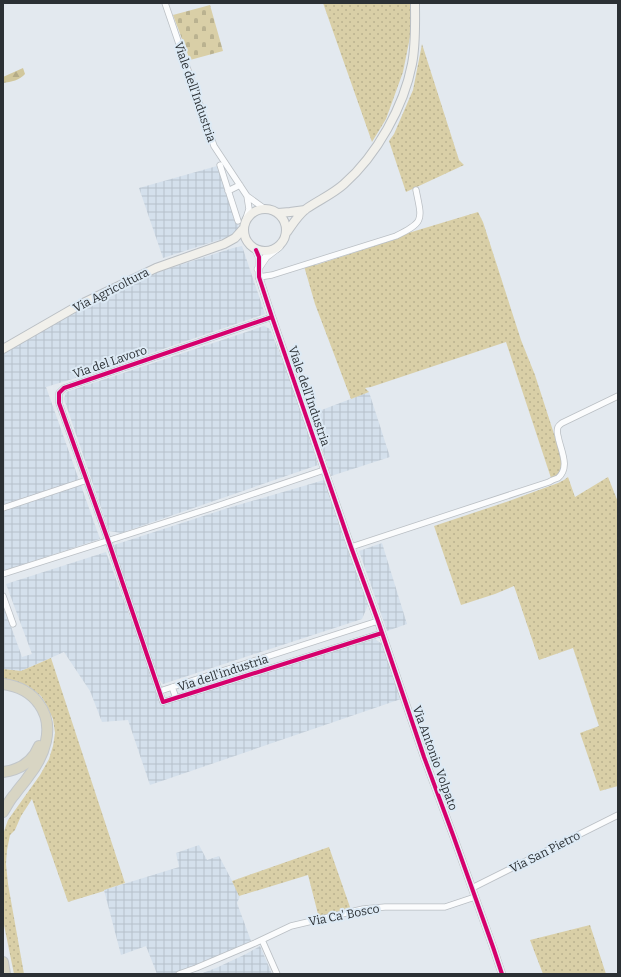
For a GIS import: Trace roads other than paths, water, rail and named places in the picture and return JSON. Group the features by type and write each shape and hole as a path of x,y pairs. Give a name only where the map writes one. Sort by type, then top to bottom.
{"highway":[{"path":"3,684 20,688 35,698 46,717 47,728 45,745 40,758 3,812"},
{"path":"3,688 18,692 29,699 40,714 43,727 39,746 32,757 23,765 3,772"},
{"path":"3,962 5,974"}],"main road":[{"path":"253,248 262,252 268,252 279,246 283,242 287,232 305,210 344,184 375,150 384,135 405,91 412,64 416,32 414,3"},
{"path":"242,224 253,212 265,209"},
{"name":"Viale dell'Industria","path":"265,209 278,213"},
{"path":"278,213 305,210"},
{"path":"278,213 285,221 287,232"},
{"name":"Via Agricoltura","path":"3,349 81,304 156,268 224,244 235,238 242,224"},
{"name":"Viale dell'Industria","path":"242,224 246,240 253,248"},
{"name":"Via Agricoltura","path":"224,244 238,243 253,248"}],"street":[{"name":"Viale dell'Industria","path":"165,3 214,146 247,196 265,209"},
{"path":"220,165 228,191 242,224"},
{"path":"228,191 240,185"},
{"path":"279,246 266,257 258,273 272,275 287,271 396,236 414,226 420,220 416,190"},
{"name":"Viale dell'Industria","path":"242,224 248,209 247,196"},
{"name":"Viale dell'Industria","path":"253,248 259,257 258,273 272,317 351,548"},
{"name":"Via del Lavoro","path":"108,540 59,403 59,393 64,388 272,317"},
{"path":"351,548 558,478 562,473 564,466 564,460 557,432 562,422 618,396"},
{"path":"3,574 208,509 324,470"},
{"path":"3,508 87,480"},
{"path":"108,540 160,691"},
{"name":"Via Antonio Volpato","path":"351,548 502,974"},
{"path":"3,596 13,624"},
{"name":"Via dell'industria","path":"378,621 160,691 163,702 382,633"},
{"path":"172,687 176,698"},
{"name":"Via San Pietro","path":"472,888 618,816"},
{"name":"Via Ca' Bosco","path":"179,974 262,940 291,926 363,909 385,906 445,906 475,897"},
{"path":"262,940 277,974"}]}
